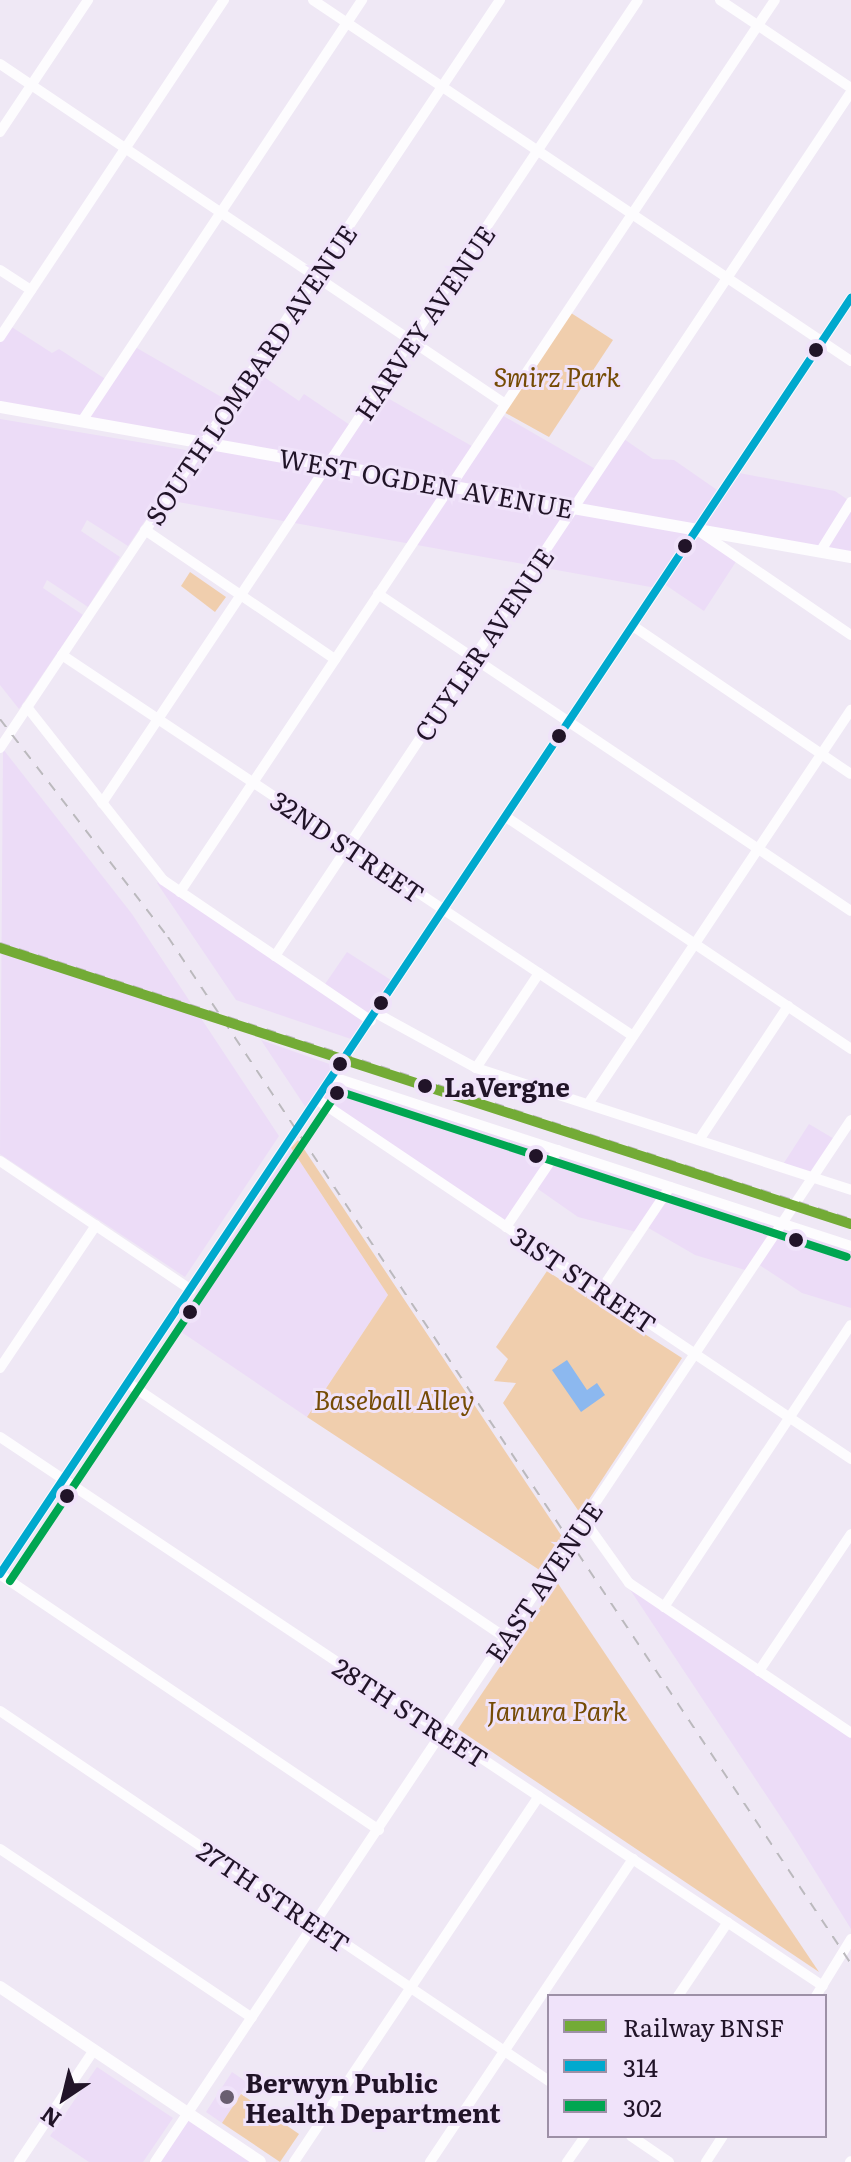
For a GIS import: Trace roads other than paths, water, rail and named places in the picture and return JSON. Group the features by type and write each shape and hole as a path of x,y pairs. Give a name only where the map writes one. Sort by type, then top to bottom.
{"main road":[{"name":"WEST OGDEN AVENUE","path":"0,407 851,557"},
{"path":"0,1987 260,2162"}],"street":[{"path":"0,132 88,0"},
{"path":"0,337 224,0"},
{"path":"313,0 851,361"},
{"path":"82,421 362,0"},
{"name":"SOUTH LOMBARD AVENUE","path":"0,748 500,0"},
{"name":"HARVEY AVENUE","path":"102,803 638,0"},
{"path":"720,0 851,90"},
{"path":"180,892 775,0"},
{"path":"0,64 504,403"},
{"name":"CUYLER AVENUE","path":"275,956 851,90"},
{"path":"0,270 31,290"},
{"path":"379,1830 0,1574 851,298"},
{"path":"820,552 851,502"},
{"path":"145,530 335,659"},
{"path":"697,530 851,635"},
{"path":"378,594 851,911"},
{"path":"633,626 851,774"},
{"name":"32ND STREET","path":"62,655 633,1036"},
{"path":"27,707 163,880 275,956 373,1017 476,1068 851,1190"},
{"path":"588,1104 851,710"},
{"path":"506,817 851,1049"},
{"path":"476,1068 539,973"},
{"path":"699,1140 788,1006"},
{"path":"333,1077 851,1246"},
{"name":"31ST STREET","path":"318,1100 851,1459"},
{"name":"EAST AVENUE","path":"155,2162 851,1120"},
{"path":"506,1227 558,1150"},
{"path":"0,1161 191,1290"},
{"path":"601,1290 670,1187"},
{"path":"0,1368 96,1225"},
{"path":"664,1607 851,1325"},
{"path":"128,1383 506,1638"},
{"name":"28TH STREET","path":"0,1437 823,1986"},
{"path":"584,1520 629,1583 851,1733"},
{"path":"759,1671 851,1534"},
{"name":"27TH STREET","path":"0,1711 547,2080"},
{"path":"294,2162 539,1796"},
{"path":"0,1849 252,2018"},
{"path":"430,2162 633,1859"},
{"path":"679,1994 728,1922"},
{"path":"817,1994 851,1939"},
{"path":"831,1974 851,1951"},
{"path":"19,2162 94,2050"},
{"path":"567,2162 584,2138"},
{"path":"634,2138 669,2162"},
{"path":"706,2162 722,2138"}],"water":[{"path":"567,1360 587,1390 597,1383 605,1395 581,1412 552,1370"}],"railway":[{"path":"0,719 168,937 851,1964"},
{"path":"0,943 851,1219"}],"rail line":[{"name":"BNSF","path":"0,948 851,1224"}],"place":[{"name":"LaVergne","path":"425,1086"},
{"name":"Berwyn Public Health Department","path":"227,2097"}],"park label":[{"name":"Smirz Park","path":"557,376"},
{"name":"Baseball Alley","path":"394,1399"},
{"name":"Janura Park","path":"557,1710"}]}
